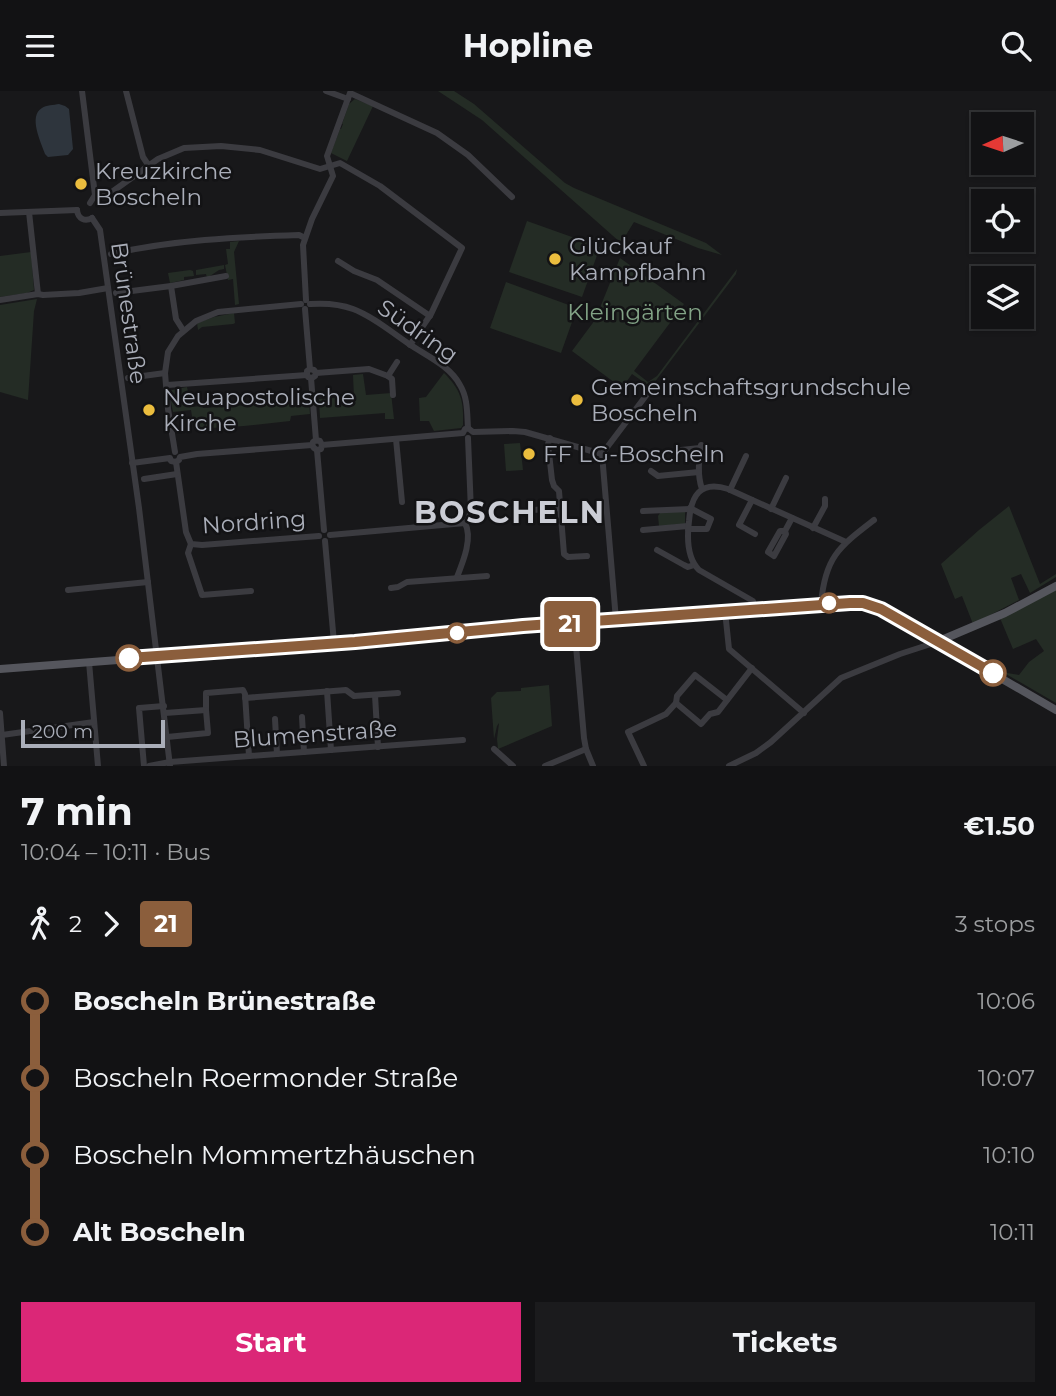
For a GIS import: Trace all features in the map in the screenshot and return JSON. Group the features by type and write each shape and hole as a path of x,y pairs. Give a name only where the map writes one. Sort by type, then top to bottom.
{"main road":[{"path":"939,641 1005,613 1056,586"},
{"path":"0,669 523,626 850,603 875,606 1056,710"}],"street":[{"path":"82,91 95,195 90,204"},
{"path":"126,91 143,157 149,166"},
{"path":"326,91 348,99"},
{"path":"334,643 305,304 303,245 333,176 327,156 350,93 437,133 468,155 512,197"},
{"path":"95,195 109,194 158,159 177,151 208,146 260,150 320,169 340,163 380,186 462,248 430,316 410,345"},
{"path":"82,203 90,204 95,210 92,218 87,220 82,219 77,210 82,203"},
{"path":"0,213 77,210"},
{"path":"29,212 38,294"},
{"name":"Brünestraße","path":"92,218 100,230 170,764"},
{"path":"111,254 217,240 299,235 305,238"},
{"path":"338,261 377,280 430,316"},
{"path":"116,293 226,276"},
{"path":"171,286 176,319 183,330 199,319 218,313 305,304"},
{"path":"0,300 108,288"},
{"name":"Südring","path":"305,304 342,306 357,311 445,368 457,380 465,397 471,511 465,523 468,537 457,577"},
{"name":"Nordring","path":"183,330 168,352 165,373 177,474 186,532 191,544 188,553 202,595 251,591"},
{"path":"388,376 397,362"},
{"path":"167,385 369,369 392,379 393,395"},
{"path":"128,378 165,373"},
{"path":"616,620 602,454 651,389"},
{"path":"132,463 317,445 513,431 550,438 602,454"},
{"path":"550,438 548,444 552,480 559,491 564,554 571,557 587,556"},
{"path":"396,439 402,502"},
{"path":"681,450 701,447 699,473 702,489"},
{"path":"730,490 746,456"},
{"path":"651,471 658,476 699,473"},
{"path":"144,479 177,474"},
{"path":"771,509 786,478"},
{"path":"754,609 753,601 694,565 688,528 690,509 695,496 702,489 714,486 730,490 846,542"},
{"path":"813,528 825,506 825,499"},
{"path":"752,500 739,525 755,534"},
{"path":"519,511 561,508"},
{"path":"643,511 690,509 711,519 707,529 643,530"},
{"path":"785,531 792,518"},
{"path":"821,604 827,571 834,556 846,542 874,520"},
{"path":"324,535 465,523"},
{"name":"Nordring","path":"191,544 324,535"},
{"path":"657,550 688,567 694,565"},
{"path":"391,588 407,583 487,576"},
{"path":"68,590 148,582"},
{"path":"725,611 729,649 804,713"},
{"path":"574,623 586,749 593,766"},
{"path":"729,766 756,753 841,678 939,641"},
{"path":"89,663 98,766"},
{"path":"676,703 701,724 710,714 718,712 752,668"},
{"path":"644,766 628,732 666,714 695,675 727,700"},
{"path":"167,737 208,733 205,696 209,692 241,690 245,698 249,756"},
{"path":"245,698 346,690 354,696 398,693"},
{"path":"327,691 331,750"},
{"path":"375,695 378,747"},
{"path":"144,766 139,708 206,710"},
{"path":"0,712 4,766"},
{"path":"302,717 304,752"},
{"path":"275,719 277,754"},
{"path":"2,735 94,722"},
{"name":"Blumenstraße","path":"149,766 463,740"},
{"path":"494,749 513,766"},
{"path":"545,766 586,749"}],"green space":[{"path":"438,91 454,91 474,104 565,183 706,243 722,255 634,222 621,243 482,120"},
{"path":"355,99 373,106 347,161 331,153 349,104"},
{"name":"Glückauf Kampfbahn","path":"527,221 600,247 582,297 509,272"},
{"path":"239,241 234,252 239,304 235,305 233,279 228,280 225,265 228,264 226,249 230,249 230,242"},
{"path":"31,252 34,290 0,297 0,256"},
{"name":"Kleingärten","path":"620,258 684,304 634,371 648,382 657,376 737,269 736,274 651,387 632,374 622,388 572,351 595,320"},
{"path":"224,265 224,269 207,278 206,274 196,275 196,270"},
{"path":"190,270 194,276 170,283 168,273"},
{"name":"Glückauf Kampfbahn","path":"506,282 577,308 561,353 490,328"},
{"path":"37,299 28,400 0,392 0,305"},
{"path":"234,313 233,324 202,327 198,330 197,323"},
{"path":"444,373 460,396 463,425 461,428 434,431 429,421 420,421 419,398 426,397"},
{"path":"363,374 366,395 391,393 394,419 385,419 385,413 320,418 319,399 354,397 353,375"},
{"path":"187,387 191,407 309,401 310,414 291,416 290,421 194,429 191,410 173,412 170,397 170,391"},
{"path":"520,443 523,470 506,471 504,444"},
{"path":"1009,506 1040,584 1056,574 1056,577 1030,593 1021,574 1011,578 1019,600 973,624 962,596 955,599 941,564"},
{"path":"685,510 685,524 659,526 660,513"},
{"path":"1056,589 1056,703 1006,674 1019,675 1029,662 1044,651 1036,639 1013,649 1000,618"},
{"path":"549,685 552,726 498,749 499,723 494,739 491,698 497,692 521,691 521,688"}],"shaded area":[{"path":"59,104 69,109 73,149 68,155 48,157 39,136 36,117 44,107"}],"bus line":[{"name":"21","path":"129,658 355,642 523,626 863,603 881,609 993,673"}],"place":[{"name":"Kreuzkirche Boscheln","path":"81,184"},
{"name":"Glückauf Kampfbahn","path":"555,259"},
{"name":"Gemeinschaftsgrundschule Boscheln","path":"577,400"},
{"name":"Neuapostolische Kirche","path":"149,410"},
{"name":"FF LG-Boscheln","path":"529,454"}],"district":[{"name":"BOSCHELN","path":"510,513"}]}
